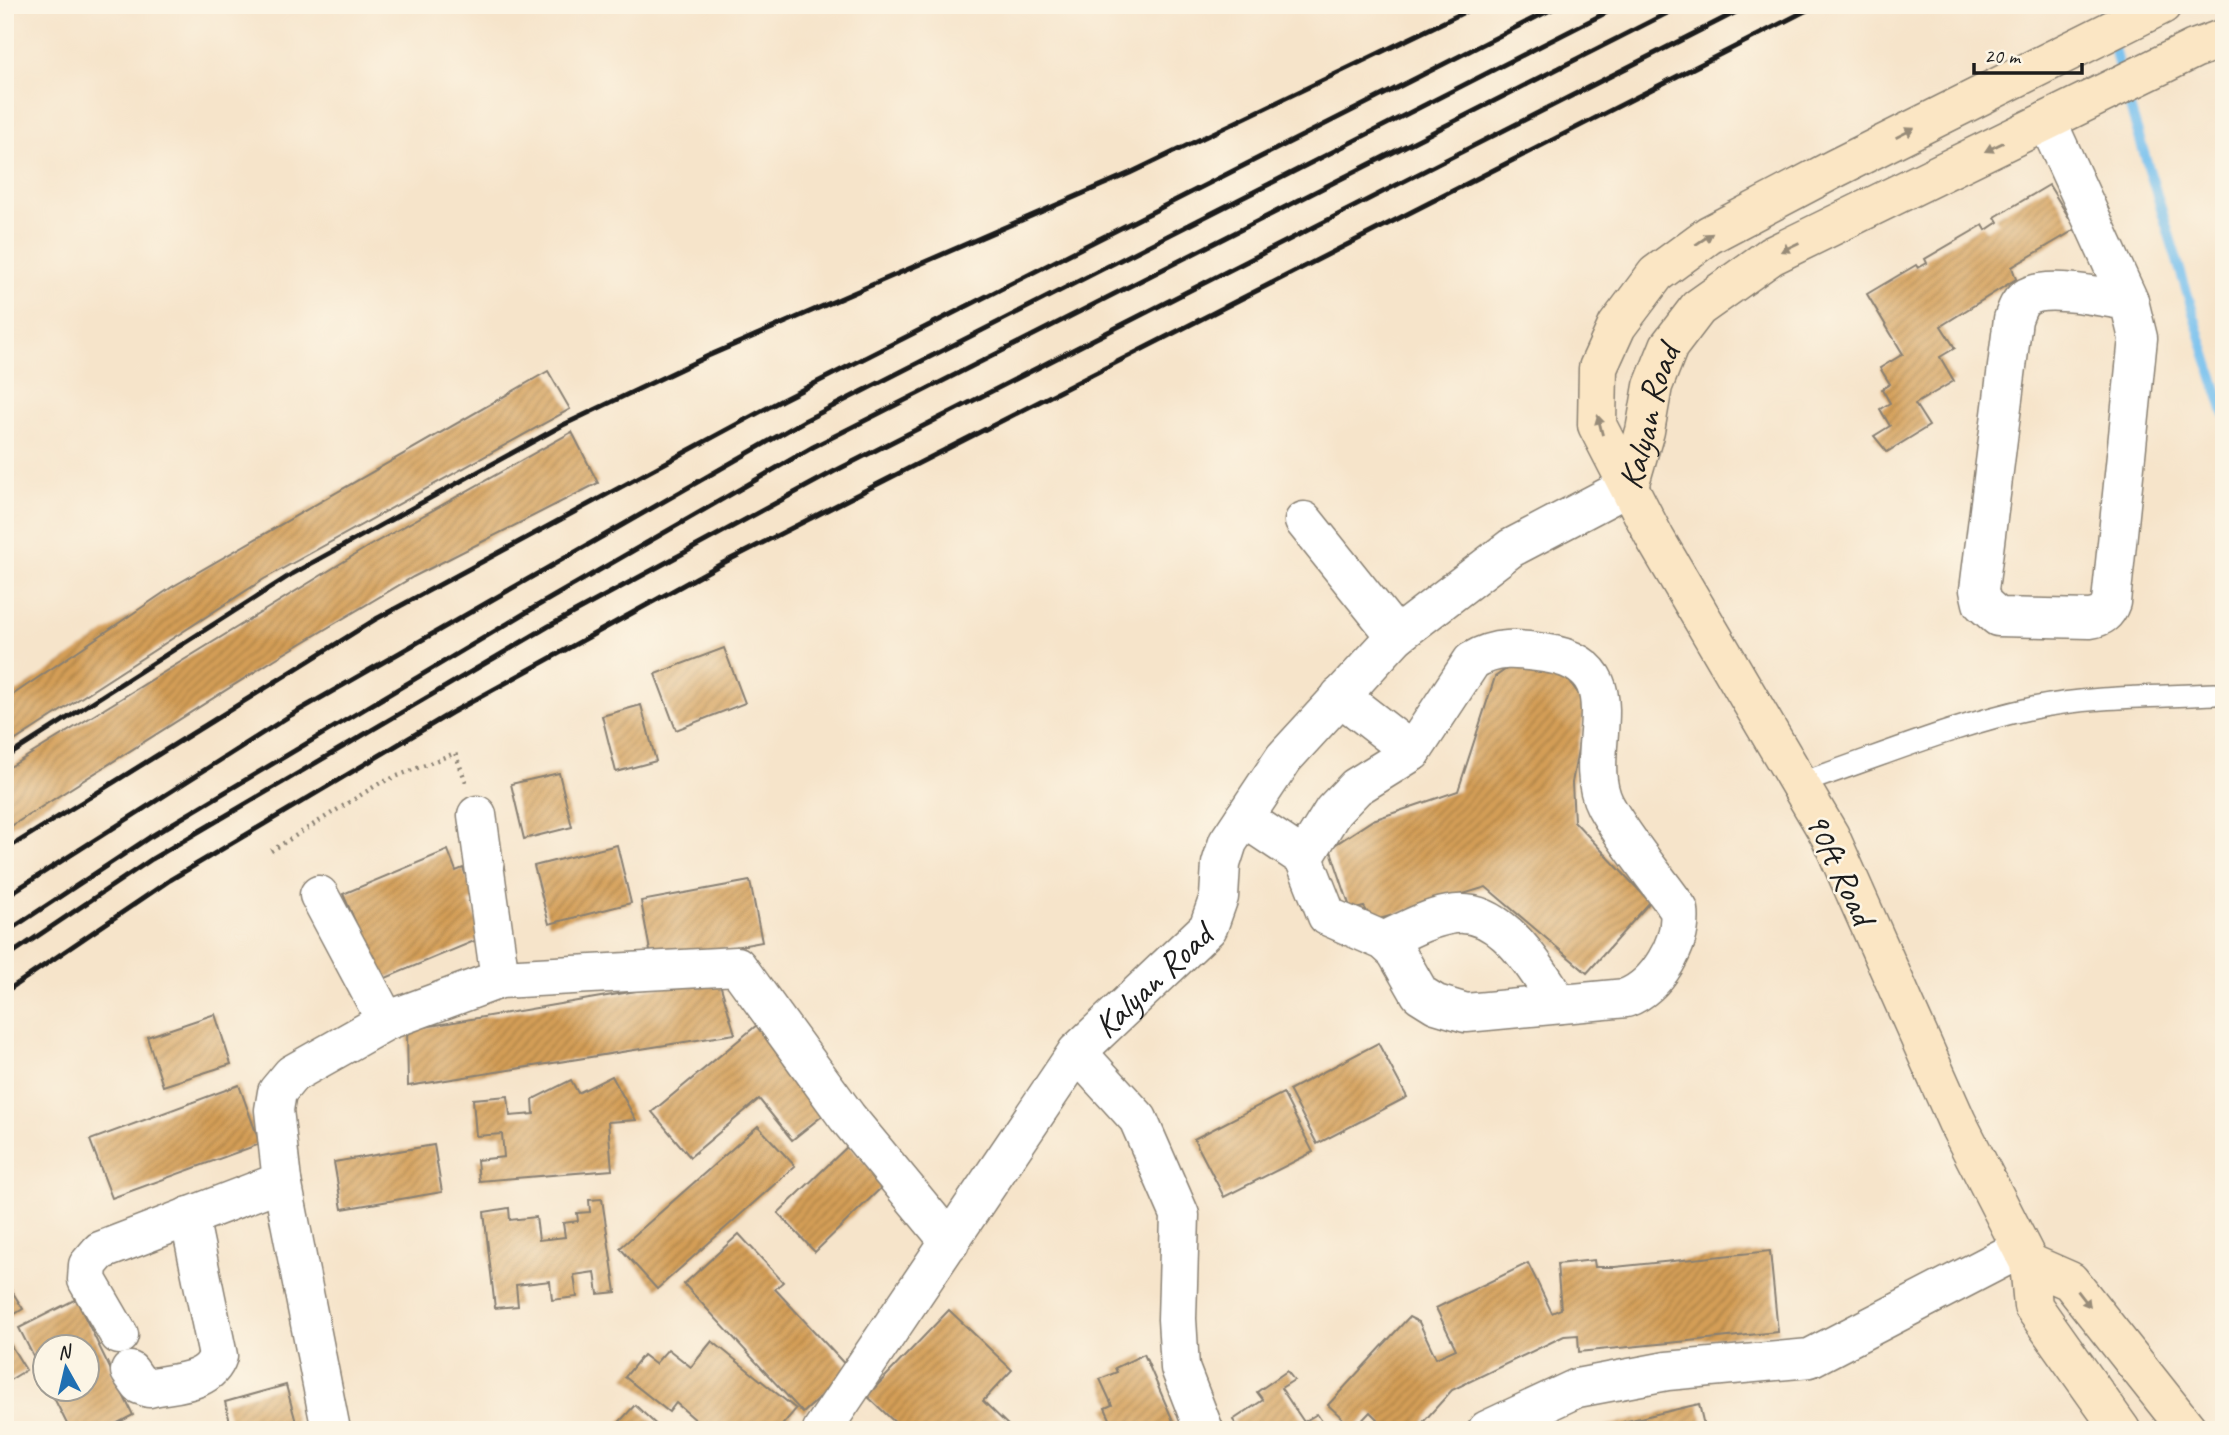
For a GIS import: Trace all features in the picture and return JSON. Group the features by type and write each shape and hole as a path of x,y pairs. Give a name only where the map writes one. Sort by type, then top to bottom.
{"main road":[{"name":"Kalyan Road","path":"1629,486 1597,425 1598,368 1616,326 1656,274 1709,235 2157,7"},
{"name":"Kalyan Road","path":"1629,486 1645,431 1653,386 1669,346 1698,308 1771,256 2209,44"},
{"path":"1656,274 1698,308"},
{"name":"90ft Road","path":"1629,486 1656,540 1830,836 1893,983 2024,1256 2034,1306 2121,1430"},
{"path":"2024,1256 2070,1281 2188,1430"}],"street":[{"path":"2062,114 2129,301 2137,338 2111,601 2108,611 2099,617 1997,617 1982,603 1979,590 2013,319 2017,308 2025,299 2052,292 2129,301"},
{"name":"Kalyan Road","path":"822,1430 1077,1052 1208,928 1219,897 1221,864 1228,842 1284,758 1396,636 1511,548 1571,514 1629,486"},
{"path":"1304,521 1396,636"},
{"path":"1244,818 1304,858 1327,916 1384,941 1396,952 1420,994 1436,1004 1466,1013 1626,998 1647,987 1681,927 1679,910 1605,804 1597,782 1602,707 1594,680 1577,664 1559,655 1508,648 1485,653 1472,661 1412,752 1356,787 1333,811 1304,858"},
{"path":"1340,696 1412,752"},
{"path":"477,816 500,979"},
{"path":"319,895 386,1021"},
{"path":"1384,941 1430,919 1453,914 1474,916 1509,934 1560,1004"},
{"path":"331,1430 282,1181 274,1110 277,1092 292,1074 386,1021 500,979 737,966 846,1117 950,1242"},
{"path":"1077,1052 1138,1119 1180,1215 1177,1320 1181,1368 1204,1430"},
{"path":"119,1335 87,1280 88,1265 100,1251 282,1181"},
{"path":"130,1371 140,1385 149,1388 205,1376 215,1367 218,1356 189,1216"},
{"path":"1487,1430 1577,1388 1667,1371 1810,1358 2024,1256"}],"lane":[{"path":"1798,784 1973,723 2034,708 2088,700 2215,694"}],"path":[{"path":"271,851 380,783 455,753 477,816"}],"building":[{"path":"2049,185 2076,229 2012,267 2016,279 1941,326 1955,348 1940,357 1954,381 1915,404 1929,426 1887,452 1874,436 1890,426 1880,409 1890,403 1882,389 1890,384 1880,368 1903,354 1867,294 1916,265 1918,268 1927,263 1925,259 1983,225 1986,230 1998,222 1995,217"},
{"path":"548,371 570,409 264,579 5,747 5,700 172,587"},
{"path":"572,432 598,483 413,577 275,659 5,830 5,770 369,546"},
{"path":"724,648 745,703 676,730 655,674"},
{"path":"1512,665 1564,674 1586,704 1572,783 1574,821 1650,902 1587,973 1486,887 1373,921 1364,907 1351,910 1330,848 1373,820 1458,791 1495,677"},
{"path":"641,705 656,761 616,772 602,716"},
{"path":"559,773 572,827 524,839 511,784"},
{"path":"617,845 631,903 549,924 534,866"},
{"path":"448,850 456,871 463,868 476,900 469,902 484,937 381,980 343,894"},
{"path":"750,881 762,942 652,962 641,901"},
{"path":"718,977 735,1034 408,1086 407,1030"},
{"path":"215,1014 231,1064 163,1086 147,1037"},
{"path":"763,1020 827,1112 792,1140 759,1099 690,1157 652,1112"},
{"path":"1378,1043 1407,1097 1317,1144 1289,1090"},
{"path":"612,1076 636,1120 608,1122 612,1170 479,1181 477,1160 504,1157 502,1134 476,1136 473,1099 508,1096 510,1116 534,1114 533,1099 571,1080 578,1093"},
{"path":"239,1085 260,1144 112,1198 90,1140"},
{"path":"1283,1093 1313,1152 1224,1197 1194,1139"},
{"path":"758,1126 795,1166 657,1289 620,1248"},
{"path":"434,1145 442,1192 342,1209 334,1162"},
{"path":"849,1145 886,1183 815,1252 778,1213"},
{"path":"602,1199 616,1292 598,1294 595,1272 574,1275 577,1297 552,1300 550,1281 516,1285 518,1306 495,1308 484,1212 509,1208 510,1220 536,1217 539,1240 565,1237 563,1223 578,1221 577,1213 590,1212 589,1200"},
{"path":"739,1234 783,1282 775,1289 850,1370 803,1413 684,1284"},
{"path":"1770,1251 1778,1332 1579,1352 1578,1335 1564,1336 1452,1390 1416,1430 1377,1430 1382,1424 1370,1412 1354,1429 1328,1405 1409,1317 1419,1322 1436,1358 1456,1349 1436,1308 1528,1263 1552,1313 1561,1309 1557,1264 1594,1260 1595,1267 1615,1267"},
{"path":"5,1280 23,1309 5,1320"},
{"path":"76,1299 93,1334 32,1334 32,1354 19,1328"},
{"path":"949,1310 1012,1370 983,1401 1013,1430 903,1430 867,1396"},
{"path":"5,1336 26,1370 5,1383"},
{"path":"712,1341 796,1409 778,1430 697,1430 694,1427 697,1421 676,1403 669,1412 625,1377 643,1355 655,1364 668,1349 691,1367"},
{"path":"102,1352 133,1415 104,1430 70,1430 57,1404 102,1404"},
{"path":"1144,1354 1177,1430 1115,1430 1105,1408 1112,1405 1100,1379 1117,1372 1115,1368"},
{"path":"1287,1371 1294,1380 1281,1388 1304,1422 1317,1414 1328,1430 1240,1430 1233,1420 1263,1400 1257,1392"},
{"path":"286,1385 298,1430 232,1430 225,1402"},
{"path":"1699,1404 1705,1430 1593,1430 1593,1429"},
{"path":"635,1405 662,1430 612,1430"}],"waterway":[{"path":"2103,5 2121,75"},
{"path":"2125,91 2224,413"}],"railway":[{"path":"5,758 292,574 563,425 708,356 1130,173 1479,5"},
{"path":"5,850 376,619 782,400 1560,5"},
{"path":"5,897 291,715 804,421 1621,5"},
{"path":"5,933 150,837 537,606 813,447 1683,5"},
{"path":"5,958 152,859 549,626 833,472 1750,5"},
{"path":"5,992 170,880 451,713 723,563 1817,5"}]}
